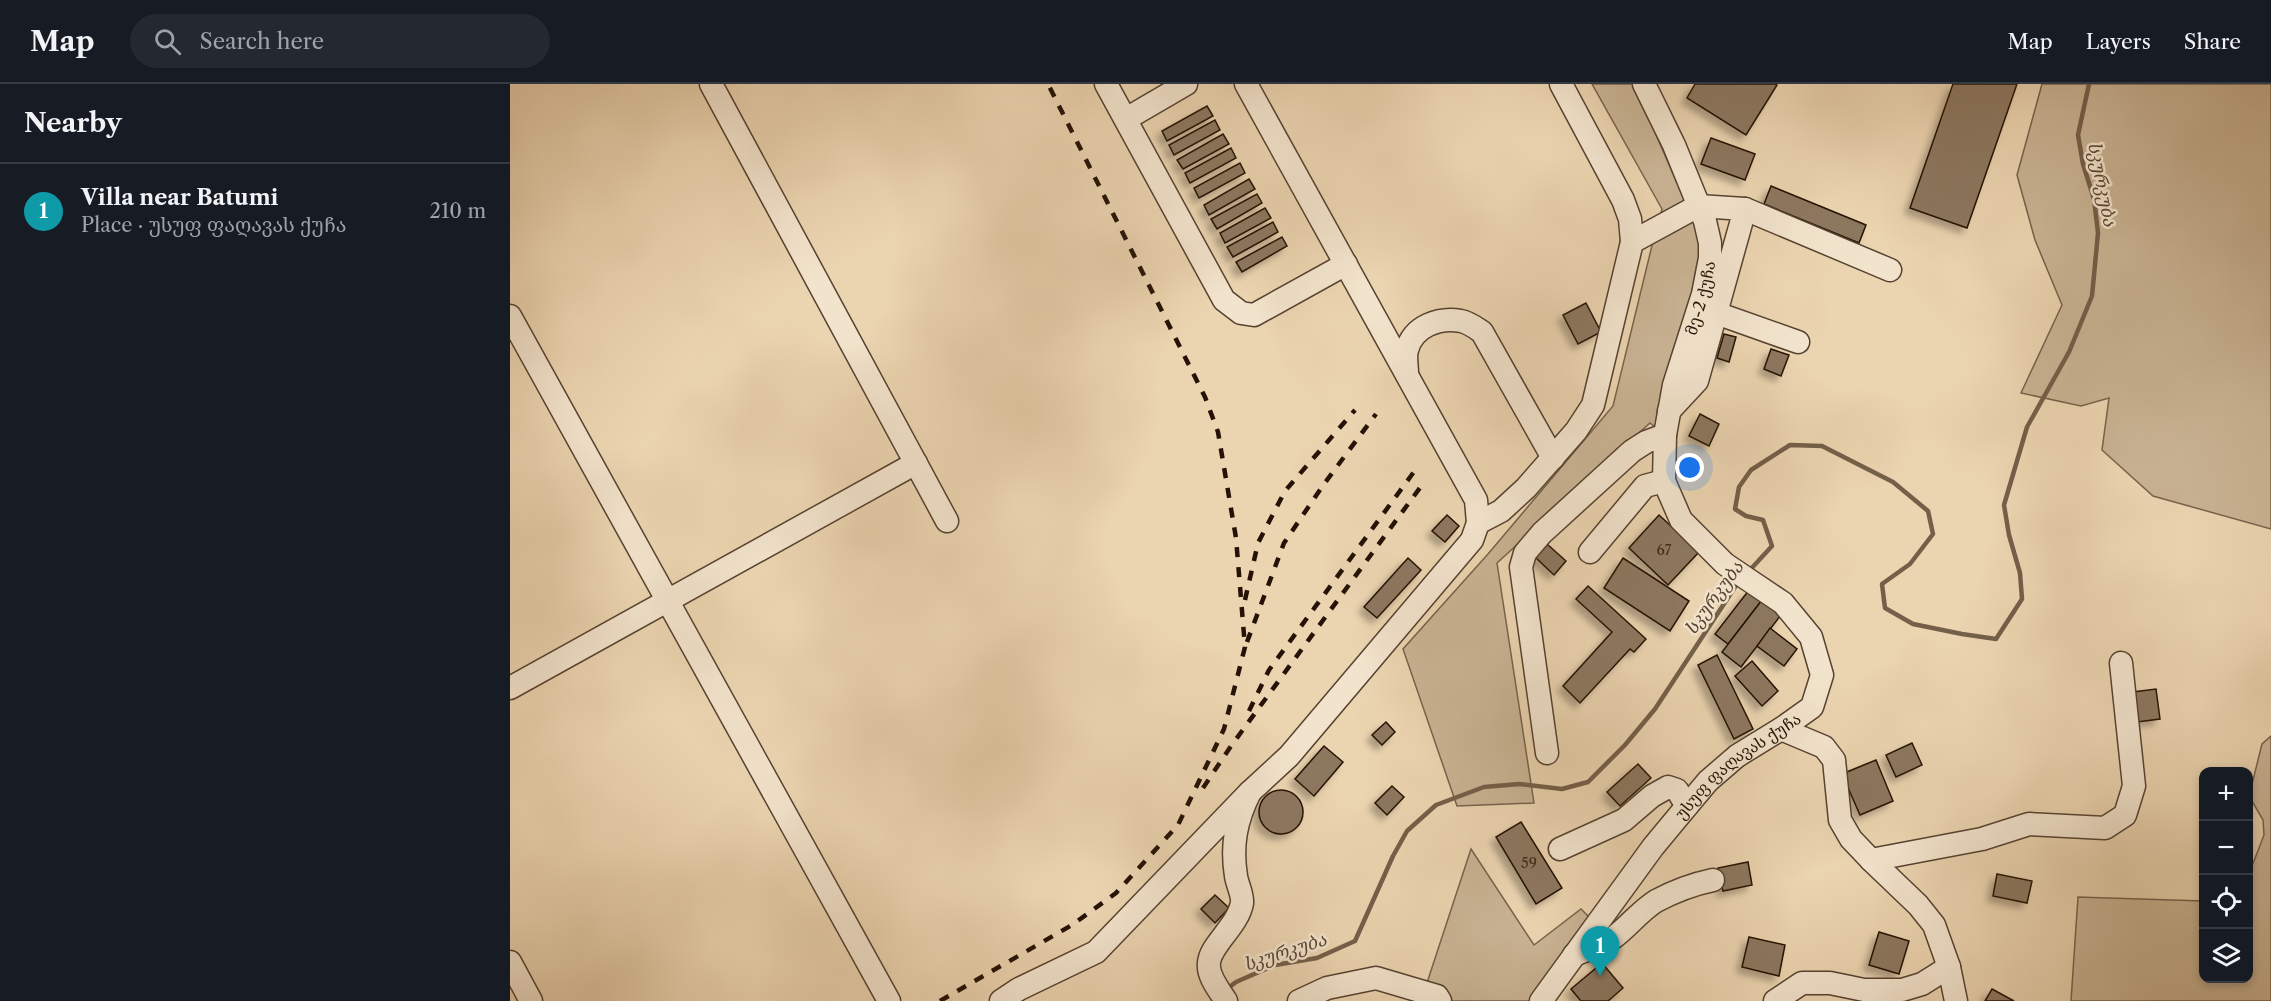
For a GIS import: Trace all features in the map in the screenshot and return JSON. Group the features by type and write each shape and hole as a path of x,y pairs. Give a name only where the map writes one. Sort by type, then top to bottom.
{"street":[{"path":"711,84 948,521"},
{"path":"1106,84 1224,300 1240,314 1254,315 1346,264"},
{"path":"1126,119 1186,84"},
{"path":"1001,1001 1019,989 1096,952 1250,792 1289,756 1472,540 1478,523 1476,500 1246,84"},
{"path":"1478,523 1501,511 1526,488 1576,431 1593,405 1632,242 1630,219 1623,200 1561,84"},
{"name":"მე-2 ქუჩა","path":"1644,84 1674,145 1710,243 1710,258 1703,294 1674,385 1665,435 1664,481 1681,520"},
{"path":"1632,242 1698,206 1745,210 1890,270"},
{"path":"1669,411 1697,381 1745,210"},
{"path":"1703,294 1716,313 1798,342"},
{"path":"510,316 889,1001"},
{"path":"1407,374 1406,351 1412,338 1422,328 1442,320 1463,321 1482,332 1553,458"},
{"path":"1547,753 1521,567 1525,553 1542,533 1632,451 1646,442 1665,435"},
{"path":"510,688 916,463"},
{"path":"1590,552 1645,486 1664,481"},
{"name":"უსუფ ფაღავას ქუჩა","path":"1541,1001 1653,847 1687,806 1708,782 1737,756 1812,707 1822,675 1811,637 1783,603 1725,564 1681,520"},
{"path":"1871,860 1982,839 2028,824 2105,828 2125,815 2134,786 2121,663"},
{"path":"1781,729 1824,747 1834,760 1840,820 1851,838 1918,905 1934,925 1949,967 1956,1001"},
{"path":"1560,849 1624,820 1652,796 1668,787 1677,790 1687,806"},
{"path":"1226,1001 1212,978 1209,963 1216,948 1235,924 1242,901 1234,864 1234,833 1240,811 1250,792"},
{"path":"1573,955 1600,945 1657,901 1713,880"},
{"path":"510,962 531,1001"},
{"path":"1775,1001 1802,983 1830,983 1864,990 1902,990 1922,984 1949,967"},
{"path":"1310,998 1376,978 1437,996 1440,1001"}],"shaded area":[{"path":"1592,84 1634,84 1687,206 1659,220 1662,209"},
{"path":"2042,84 2271,84 2271,529 2153,496 2102,450 2109,398 2081,406 2021,393 2062,305 2035,240 2017,175"},
{"path":"1698,206 1710,243 1665,435 1650,423 1497,563 1534,803 1457,806 1403,649 1488,554 1613,406 1656,229"},
{"path":"2271,736 2271,1001 2071,1001 2078,897 2199,901 2199,983 2253,983 2253,864 2264,835 2263,820 2253,803 2253,780 2262,744"},
{"path":"1471,849 1534,945 1581,909 1597,925 1541,1001 1421,1001"}],"building":[{"path":"1695,84 1777,85 1746,135 1687,98"},
{"path":"1953,84 2017,84 1967,228 1910,208"},
{"path":"1207,106 1213,116 1167,141 1162,131"},
{"path":"1215,120 1220,130 1174,155 1169,145"},
{"path":"1223,134 1229,144 1183,169 1177,160"},
{"path":"1711,138 1755,154 1745,180 1701,164"},
{"path":"1231,148 1236,158 1190,183 1185,173"},
{"path":"1240,163 1245,173 1199,198 1194,188"},
{"path":"1249,179 1255,189 1209,215 1204,205"},
{"path":"1771,186 1866,225 1859,243 1764,204"},
{"path":"1257,194 1262,203 1217,229 1211,219"},
{"path":"1265,208 1271,218 1225,243 1220,233"},
{"path":"1273,222 1278,232 1233,257 1227,247"},
{"path":"1282,237 1287,246 1242,272 1236,262"},
{"path":"1586,303 1601,332 1578,344 1563,315"},
{"path":"1724,334 1736,337 1729,362 1717,358"},
{"path":"1771,349 1789,355 1781,376 1764,369"},
{"path":"1700,414 1719,424 1709,446 1689,436"},
{"path":"1447,515 1459,526 1445,542 1432,531"},
{"path":"1659,515 1699,552 1668,585 1629,548"},
{"path":"1547,544 1566,561 1554,575 1535,557"},
{"path":"1408,558 1421,570 1377,618 1364,607"},
{"path":"1623,558 1689,601 1670,631 1604,588"},
{"path":"1588,586 1646,639 1634,652 1630,649 1580,703 1563,686 1612,632 1576,599"},
{"path":"1749,590 1762,600 1728,644 1715,634"},
{"path":"1762,600 1781,615 1741,667 1722,652"},
{"path":"1770,628 1797,649 1784,666 1757,646"},
{"path":"1717,655 1753,729 1734,739 1698,665"},
{"path":"1752,661 1778,691 1762,706 1735,676"},
{"path":"2156,689 2160,719 2137,722 2133,692"},
{"path":"1386,722 1395,732 1382,745 1372,735"},
{"path":"1912,743 1922,765 1896,777 1886,755"},
{"path":"1324,746 1343,762 1314,796 1295,779"},
{"path":"1876,760 1893,801 1860,815 1842,774"},
{"path":"1638,764 1651,778 1620,806 1607,792"},
{"path":"1392,786 1404,797 1387,815 1375,803"},
{"path":"1281,790 1290,791 1297,796 1302,803 1302,821 1297,828 1290,833 1281,834 1272,833 1265,828 1260,821 1259,812 1260,803 1265,796 1272,791"},
{"path":"1521,822 1562,888 1536,904 1496,837"},
{"path":"1748,862 1752,885 1723,891 1718,868"},
{"path":"1997,874 2032,881 2027,903 1993,896"},
{"path":"1215,895 1229,908 1215,923 1201,909"},
{"path":"1879,932 1909,941 1899,974 1869,965"},
{"path":"1749,937 1785,945 1779,976 1742,967"},
{"path":"1602,963 1623,988 1608,1001 1581,1001 1571,989"},
{"path":"1992,989 2014,1001 1985,1001"}],"waterway":[{"name":"სკურკუბა","path":"1749,571 1772,546 1763,520 1746,516 1735,509 1739,487 1751,470 1790,445 1822,446 1893,482 1928,511 1933,534 1910,564 1882,584 1885,608 1913,624 1996,639 2022,599 2020,573 2009,535 2004,505 2027,427 2069,352 2092,296 2098,233 2094,199 2083,164 2078,135 2089,84"},
{"name":"სკურკუბა","path":"1227,989 1236,982 1275,965 1317,958 1355,941 1393,856 1407,831 1436,805 1484,787 1519,784 1562,789 1588,782 1625,745 1655,709 1739,581"}],"railway":[{"path":"940,1001 1072,925 1116,893 1178,825 1224,729 1245,647 1236,538 1218,432 1205,397 1048,84"},
{"path":"1245,600 1258,543 1285,491 1355,410"},
{"path":"1247,642 1284,543 1376,414"},
{"path":"1249,711 1269,670 1416,469"},
{"path":"1203,788 1231,746 1422,485"}],"place":[{"name":"Villa near Batumi","path":"1600,976"}]}
